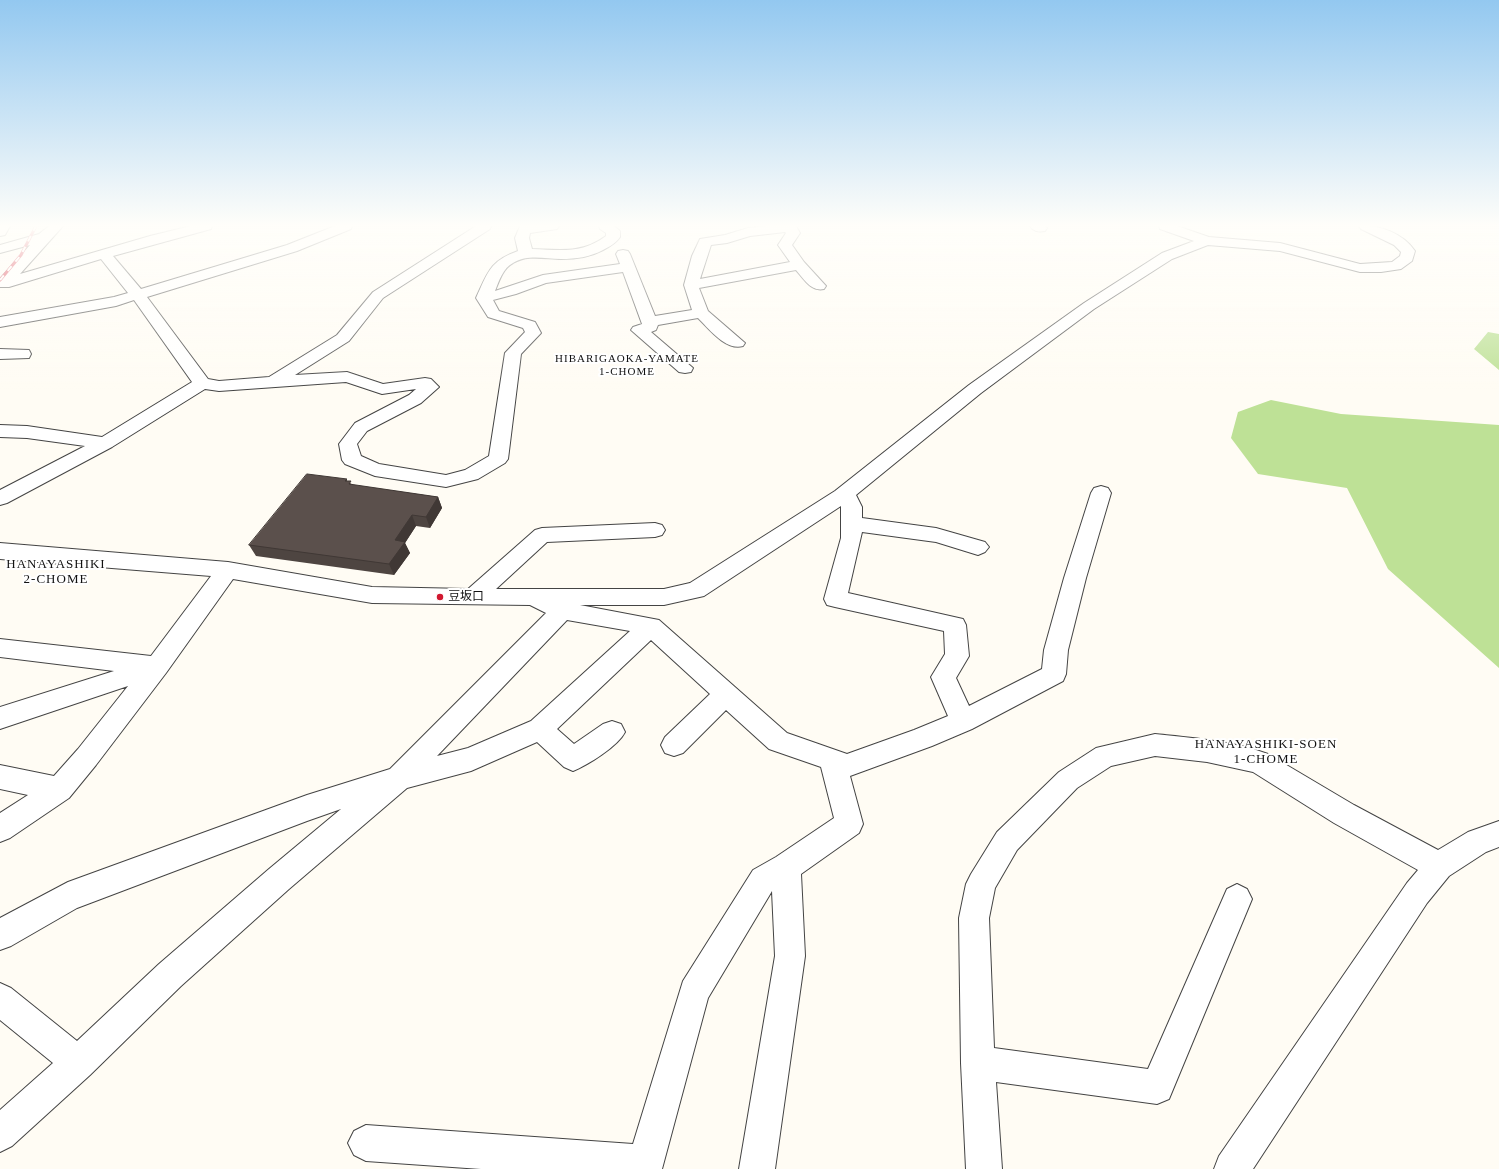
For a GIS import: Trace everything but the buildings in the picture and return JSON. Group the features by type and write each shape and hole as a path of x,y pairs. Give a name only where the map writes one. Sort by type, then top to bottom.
{"street":[{"path":"3,285 17,281"},
{"path":"126,281 202,383"},
{"path":"0,322 116,301 182,281"},
{"path":"273,383 344,338 378,295 400,281"},
{"path":"484,298 492,281"},
{"path":"484,298 541,281"},
{"path":"633,281 650,326 639,330 685,368"},
{"path":"692,281 691,285 701,313 720,331 737,343"},
{"path":"691,285 715,281"},
{"path":"814,281 819,286"},
{"path":"0,551 228,570 372,595 440,597 664,597 696,590 846,494 975,389 1089,306 1129,281"},
{"path":"0,498 105,443 202,383 219,386 347,378 382,389 425,383 430,387 415,399 361,427 348,444 352,460 375,470 446,481 471,475 498,459 513,353 533,333 529,324 493,314 484,298"},
{"path":"649,322 701,313"},
{"path":"0,354 23,354"},
{"path":"0,431 28,432 105,443"},
{"path":"532,597 562,612 651,626 778,741 832,759 846,766 923,738 963,721 1054,674 1056,650 1075,578 1101,493"},
{"path":"846,494 852,507 851,538 835,599 955,625 957,656 943,677 963,721"},
{"path":"852,524 936,535 978,547"},
{"path":"474,596 542,535 655,530"},
{"path":"0,829 59,789 87,757 158,666 228,570"},
{"path":"0,1134 78,1063 175,970 279,879 399,778 562,612"},
{"path":"0,935 68,897 307,808 399,778 471,760 540,729 651,626"},
{"path":"0,648 158,666"},
{"path":"0,718 158,666"},
{"path":"674,745 726,694"},
{"path":"540,729 573,759 612,732"},
{"path":"984,1169 978,1063 974,918 981,884 1007,841 1068,780 1105,756 1156,745 1207,751 1259,762 1344,814 1439,866"},
{"path":"366,1143 645,1166 694,992 763,880 786,867 849,824 832,759"},
{"path":"0,777 59,789"},
{"path":"1232,1169 1417,893 1439,866 1478,841 1499,834"},
{"path":"757,1169 790,956 786,867"},
{"path":"978,1063 1157,1086 1237,898"},
{"path":"0,999 78,1063"}],"green space":[{"path":"1488,332 1499,334 1499,370 1474,349"},
{"path":"1271,400 1341,414 1499,425 1499,668 1388,569 1347,488 1258,474 1231,438 1238,412"}],"place":[{"name":"豆坂口","path":"440,597"}],"district":[{"name":"HIBARIGAOKA-YAMATE 1-CHOME","path":"627,365"},
{"name":"HANAYASHIKI 2-CHOME","path":"56,572"},
{"name":"HANAYASHIKI-SOEN 1-CHOME","path":"1266,752"}]}
